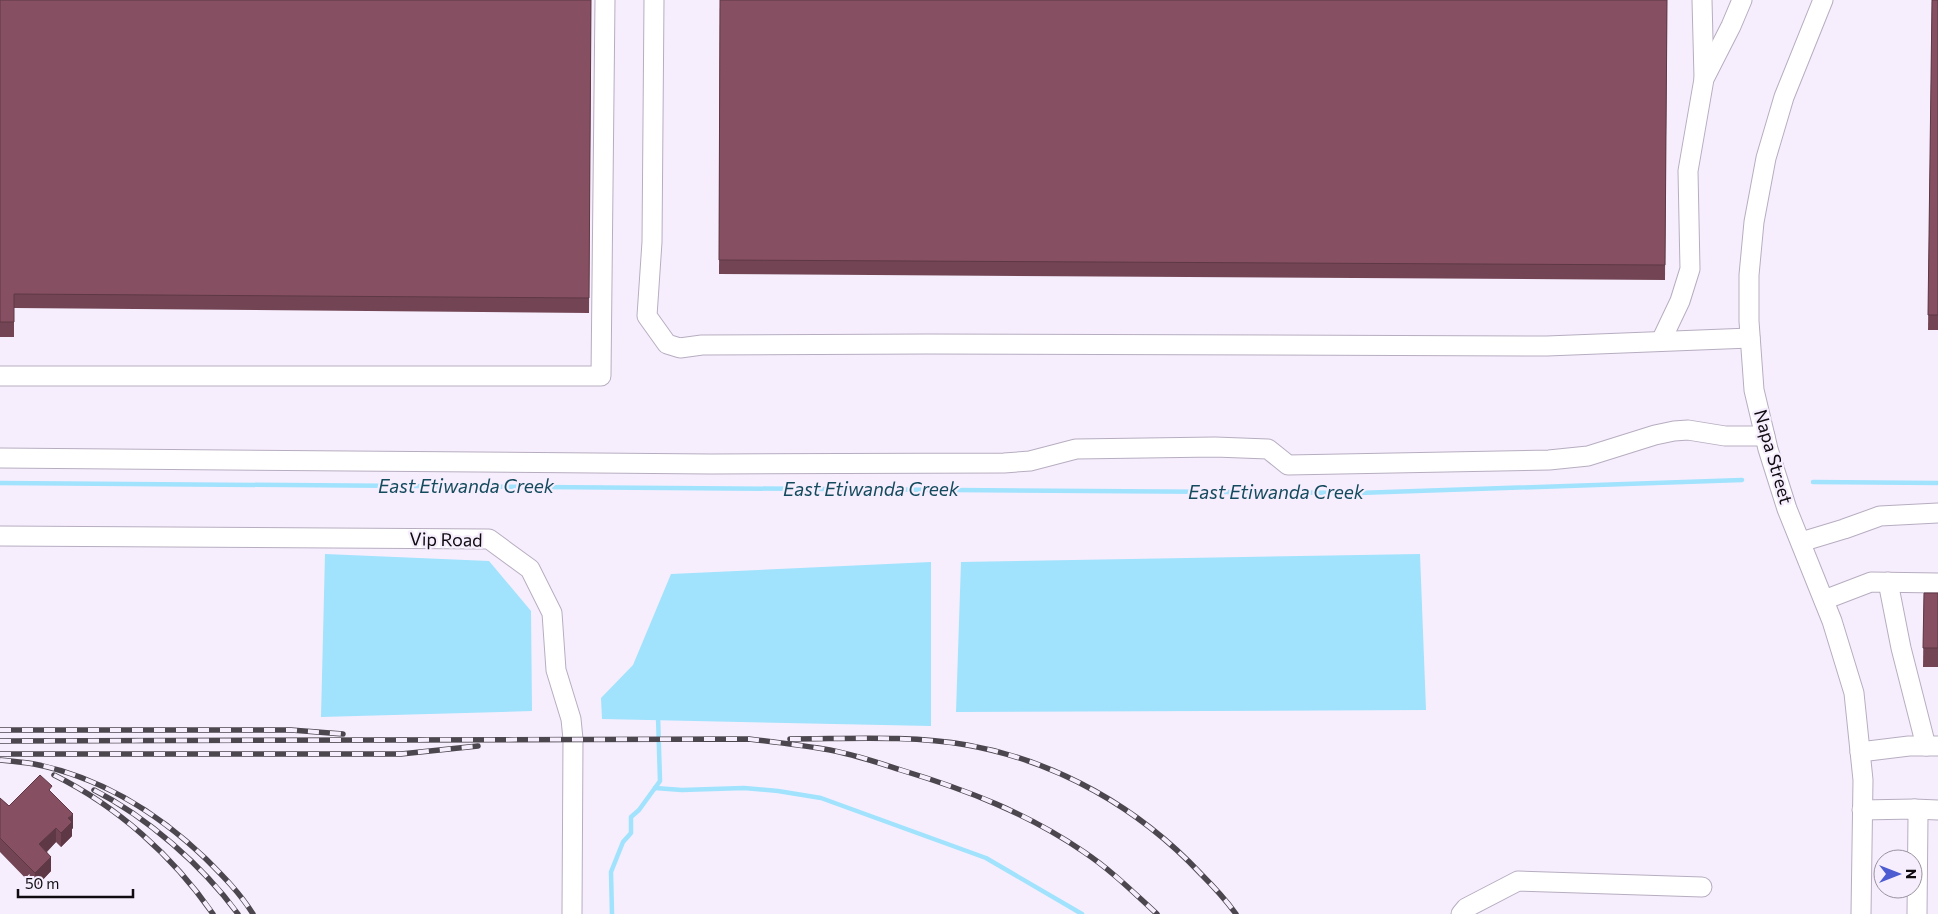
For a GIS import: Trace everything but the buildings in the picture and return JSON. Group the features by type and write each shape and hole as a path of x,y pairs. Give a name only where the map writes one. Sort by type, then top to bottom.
{"street":[{"path":"0,376 601,376 605,0"},
{"path":"654,0 652,242 648,316 667,344 680,348 702,345 918,344 1547,346 1750,338"},
{"path":"1661,341 1680,301 1690,269 1688,171 1704,79 1702,0"},
{"path":"1704,79 1742,0"},
{"name":"Napa Street","path":"1823,0 1784,97 1766,158 1754,222 1749,275 1750,338 1754,390 1767,442 1788,509 1832,621 1854,693 1863,780 1861,914"},
{"path":"0,458 711,464 994,463 1030,461 1076,449 1215,448 1268,449 1288,465 1549,460 1588,456 1655,435 1688,430 1767,442"},
{"path":"1801,542 1880,516 1938,513"},
{"name":"Vip Road","path":"0,536 489,539 530,570 552,613 556,670 571,720 573,740 572,914"},
{"path":"1824,600 1871,582 1938,583"},
{"path":"1860,752 1932,746 1901,648 1888,582"},
{"path":"1914,809 1918,817 1917,914"},
{"path":"1862,810 1938,810"},
{"path":"1461,914 1466,908 1518,881 1702,887"}],"water":[{"path":"325,554 489,561 531,611 532,711 321,717"},
{"path":"1420,554 1426,710 956,712 961,562"},
{"path":"931,562 931,726 602,719 601,698 633,665 671,574"}],"waterway":[{"name":"East Etiwanda Creek","path":"0,483 1358,493 1742,480"},
{"name":"East Etiwanda Creek","path":"1813,482 1938,483"},
{"path":"612,914 611,872 623,842 631,833 631,817 639,810 660,781 658,716"},
{"path":"655,788 682,790 744,788 821,798 986,858 1082,914"}],"railway":[{"path":"0,730 291,730 343,734"},
{"path":"790,739 879,738 945,742 1000,752 1064,775 1123,808 1151,828 1201,874 1236,914"},
{"path":"0,741 749,739 815,748 853,755 925,778 973,794 1018,814 1062,838 1094,859 1122,881 1157,914"},
{"path":"0,754 401,754 478,746"},
{"path":"0,760 34,764 58,770 82,778 127,799 188,842 225,878 253,914"},
{"path":"54,775 100,802 142,834 180,872 213,914"},
{"path":"94,790 134,814 173,844 208,878 238,914"}]}
